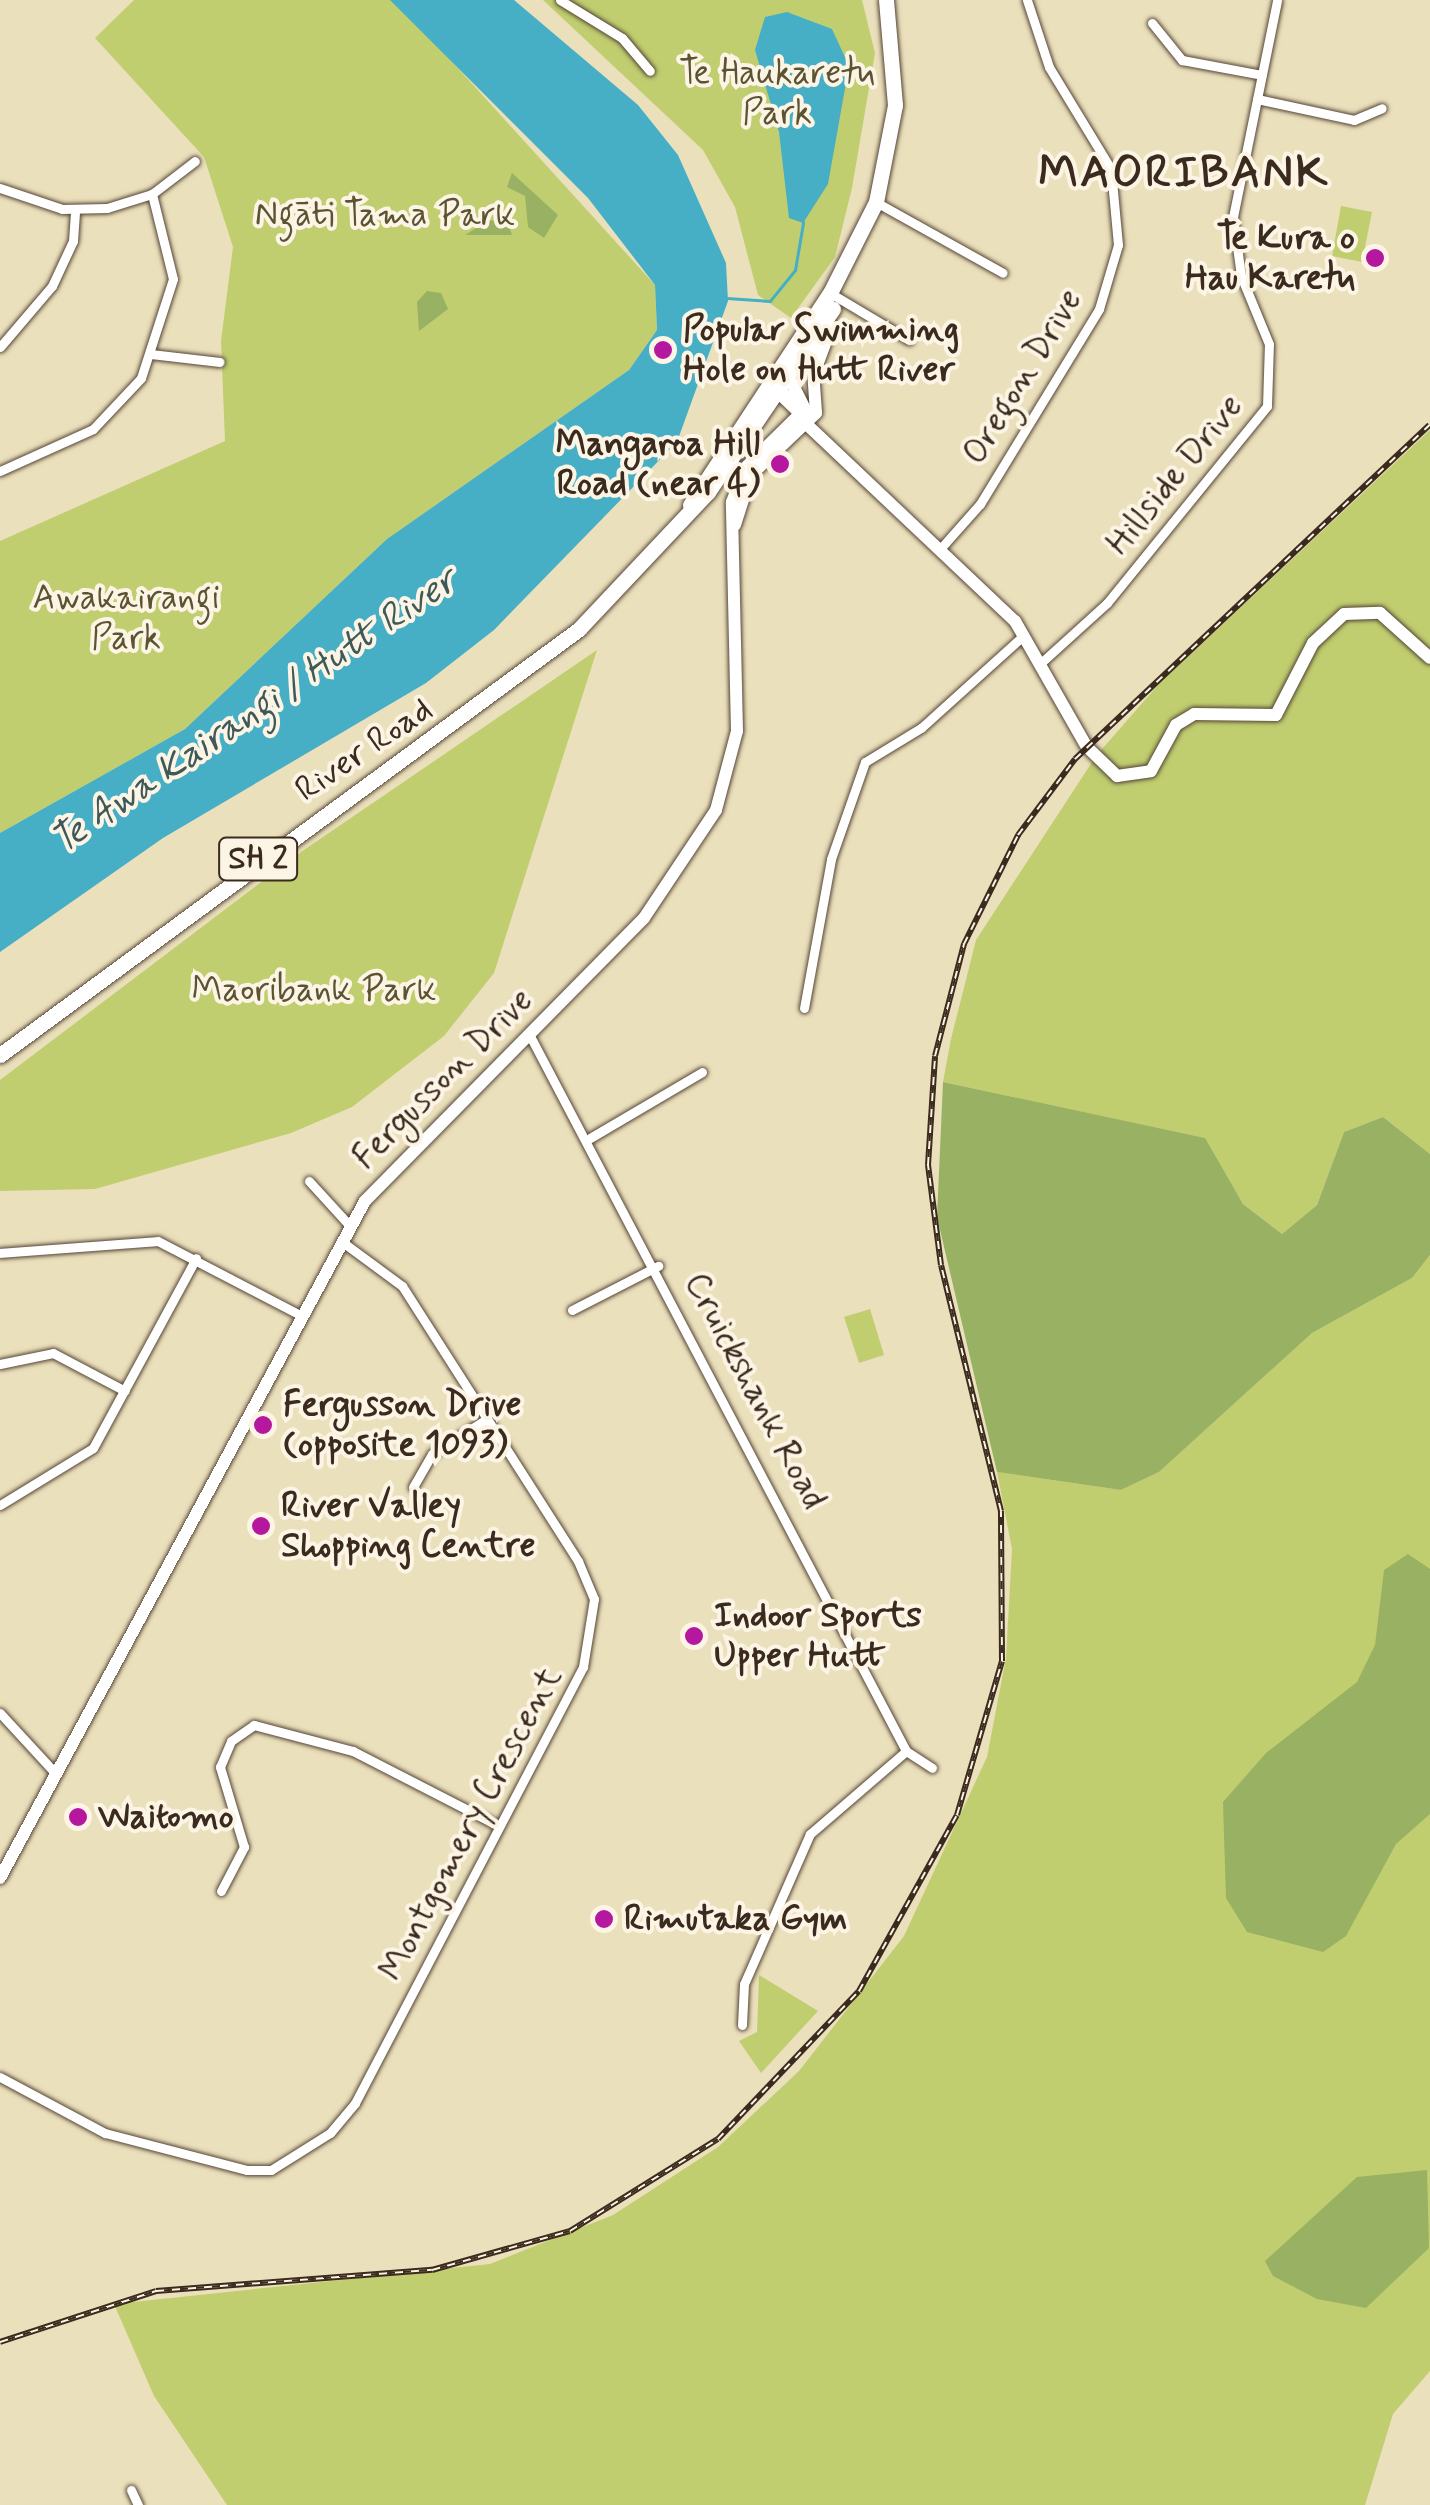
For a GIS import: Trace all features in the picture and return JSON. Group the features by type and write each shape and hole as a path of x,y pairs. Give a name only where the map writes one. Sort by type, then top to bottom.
{"highway":[{"name":"SH 2","path":"789,360 832,301 876,202 896,105 886,0"},
{"path":"813,370 832,301"},
{"name":"River Road","path":"0,1055 232,878 526,676 690,505 779,391 789,360"},
{"name":"River Road","path":"690,505 789,360"},
{"path":"779,391 803,419"}],"main road":[{"path":"789,360 806,397 803,419"},
{"path":"789,360 813,370 818,406 803,419"},
{"path":"803,419 1024,634 1043,661 1088,747 1128,779 1151,771 1176,724 1194,714 1276,715 1313,643 1344,614 1380,613 1430,658"},
{"name":"Fergusson Drive","path":"0,1878 302,1316 346,1244 351,1227 413,1142 529,1034 644,918 716,810 737,731 734,528 740,476 803,419"}],"street":[{"path":"560,0 622,38 650,71"},
{"name":"Oregon Drive","path":"940,549 980,504 1099,309 1118,245 1111,169 1049,67 1027,0"},
{"name":"Hillside Drive","path":"1043,661 1108,604 1266,406 1269,344 1241,276 1233,228 1278,0"},
{"path":"1152,23 1182,60 1262,76"},
{"path":"1257,99 1354,120 1382,108"},
{"path":"0,188 75,210 152,194 195,162"},
{"path":"0,471 106,420 151,354 174,261 152,194"},
{"path":"876,202 1003,273"},
{"path":"0,347 52,286 76,233 75,210"},
{"path":"832,301 908,340"},
{"path":"151,354 220,362"},
{"path":"804,1008 829,883 865,762 921,728 1024,634"},
{"name":"Cruickshank Road","path":"529,1034 658,1266 906,1752"},
{"path":"590,1138 702,1072"},
{"path":"309,1181 351,1227"},
{"path":"0,1253 149,1240 196,1258 302,1316"},
{"name":"Montgomery Crescent","path":"0,2077 105,2133 247,2170 282,2164 355,2103 584,1667 594,1600 402,1286 346,1244"},
{"path":"0,1506 93,1448 196,1258"},
{"path":"572,1310 658,1266"},
{"path":"0,1364 44,1351 124,1391"},
{"path":"413,1486 432,1454 485,1420"},
{"path":"0,1713 56,1774"},
{"path":"221,1890 244,1847 220,1767 231,1741 254,1725 353,1752 499,1826"},
{"path":"742,2025 744,1984 810,1834 906,1752 932,1768"},
{"path":"131,2490 138,2505"}],"green space":[{"path":"134,0 396,0 655,285 657,330 629,370 387,539 185,729 0,833 0,541 225,441 221,341 233,247 204,157 95,38"},
{"name":"Te Haukaretu Park","path":"543,0 862,0 875,53 852,188 835,257 791,318 758,295 735,207 703,150"},
{"path":"512,173 558,215 544,238 528,227 525,196 507,187"},
{"path":"1341,206 1372,212 1362,262 1332,256"},
{"path":"489,220 508,223 512,235 465,235"},
{"path":"427,291 441,293 448,309 419,331 417,302"},
{"path":"1430,430 1430,1154 1383,1117 1344,1132 1317,1205 1282,1234 1243,1204 1204,1138 943,1082 976,940 1096,756 1158,685"},
{"name":"Maoribank Park","path":"597,650 494,973 444,1036 352,1107 291,1133 95,1189 0,1191 0,1080 301,852"},
{"path":"943,1082 1205,1138 1243,1204 1282,1234 1317,1205 1344,1132 1383,1117 1430,1154 1430,1255 1412,1278 1312,1333 1159,1472 1121,1490 997,1472 937,1217"},
{"path":"1430,1255 1430,2371 1393,2414 1365,2505 227,2505 154,2396 114,2304 490,2264 613,2215 718,2147 799,2071 904,1936 987,1757 1006,1658 1012,1549 997,1472 1121,1490 1159,1472 1312,1333 1412,1278"},
{"path":"870,1309 884,1355 859,1363 844,1317"},
{"path":"1408,1554 1430,1569 1430,1814 1396,1844 1346,1936 1323,1952 1247,1932 1226,1898 1223,1802 1266,1753 1357,1682 1375,1645 1384,1570"},
{"path":"759,1975 818,2011 761,2073 739,2041 757,2032"},
{"path":"1427,2170 1429,2248 1366,2308 1317,2299 1273,2276 1265,2261 1357,2177"}],"water":[{"name":"Te Awa Kairangi / Hutt River","path":"390,0 514,0 638,105 678,155 726,263 728,301 677,442 494,630 426,683 163,838 0,952 0,833 185,729 387,539 629,370 657,330 655,285 588,198"},
{"path":"787,12 832,29 849,66 828,184 803,223 789,218 779,132 755,50 765,17"}],"waterway":[{"path":"727,298 770,301 795,270 803,223"}],"railway":[{"path":"0,2342 156,2291 432,2270 570,2231 718,2139 859,1991 957,1815 1002,1661 1001,1511 941,1265 928,1165 935,1056 964,944 1018,835 1075,759 1430,425"}],"place":[{"name":"Te Kura o Hau Karetu","path":"1375,258"},
{"name":"Popular Swimming Hole on Hutt River","path":"663,350"},
{"name":"Mangaroa Hill Road (near 4)","path":"780,464"},
{"name":"Fergusson Drive (opposite 1093)","path":"263,1425"},
{"name":"River Valley Shopping Centre","path":"261,1526"},
{"name":"Indoor Sports Upper Hutt","path":"694,1636"},
{"name":"Waitomo","path":"78,1817"},
{"name":"Rimutaka Gym","path":"604,1919"}],"district":[{"name":"MAORIBANK","path":"1184,174"}],"park label":[{"name":"Ngāti Tama Park","path":"385,215"},
{"name":"Awakairangi Park","path":"126,618"}]}
